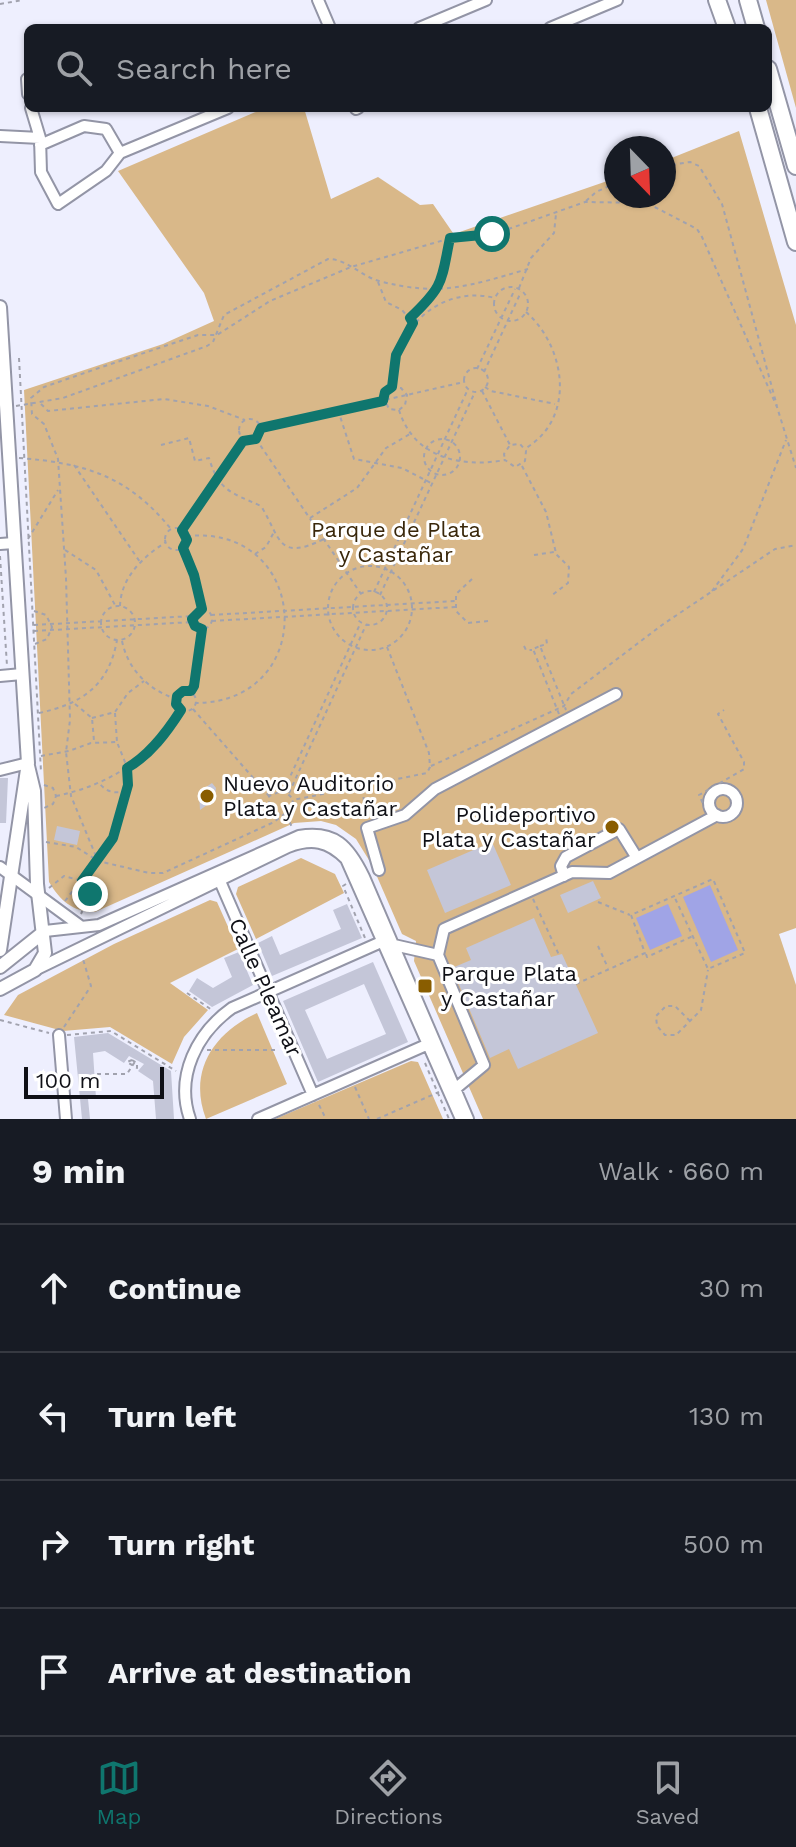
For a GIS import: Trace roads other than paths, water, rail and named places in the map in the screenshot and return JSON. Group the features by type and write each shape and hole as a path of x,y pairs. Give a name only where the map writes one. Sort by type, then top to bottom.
{"highway":[{"path":"717,0 726,24"},
{"path":"729,0 735,24"},
{"path":"749,2 755,24"},
{"path":"772,83 796,166"},
{"path":"757,112 796,242"}],"main road":[{"path":"0,307 28,763 34,791 45,931 45,953 35,970 0,989"},
{"path":"0,948 28,763"},
{"path":"0,967 45,931"}],"street":[{"path":"318,0 328,24"},
{"path":"429,24 486,0"},
{"path":"560,24 617,0"},
{"path":"32,112 40,141 41,172 58,204 106,171 120,153 218,112"},
{"path":"0,136 40,141 84,126 106,129 120,153"},
{"path":"0,544 14,543"},
{"path":"4,672 22,674"},
{"path":"379,870 367,828 405,815 435,789 616,694"},
{"path":"0,770 28,763"},
{"path":"447,1090 484,1065 438,955 444,929 572,872 609,873 712,814"},
{"path":"564,876 561,866 566,857 619,829 637,858"},
{"path":"0,867 44,892 57,911 99,925 285,841 314,834 337,839 353,855 428,1047 461,1119"},
{"path":"35,970 301,842 322,842 346,859 389,941"},
{"name":"Calle Pleamar","path":"219,879 315,1097"},
{"path":"45,931 80,920"},
{"path":"190,1119 187,1075 203,1035 232,1008 389,941 438,955"},
{"path":"59,1035 66,1119"},
{"path":"258,1119 428,1047"},
{"path":"447,1090 468,1119"}],"water":[{"path":"710,885 738,950 711,962 683,897"},
{"path":"668,904 682,936 650,950 636,918"}],"place":[{"name":"Nuevo Auditorio Plata y Castañar","path":"207,796"},
{"name":"Polideportivo Plata y Castañar","path":"612,827"},
{"name":"Parque Plata y Castañar","path":"425,986"}],"park label":[{"name":"Parque de Plata y Castañar","path":"396,542"}]}
